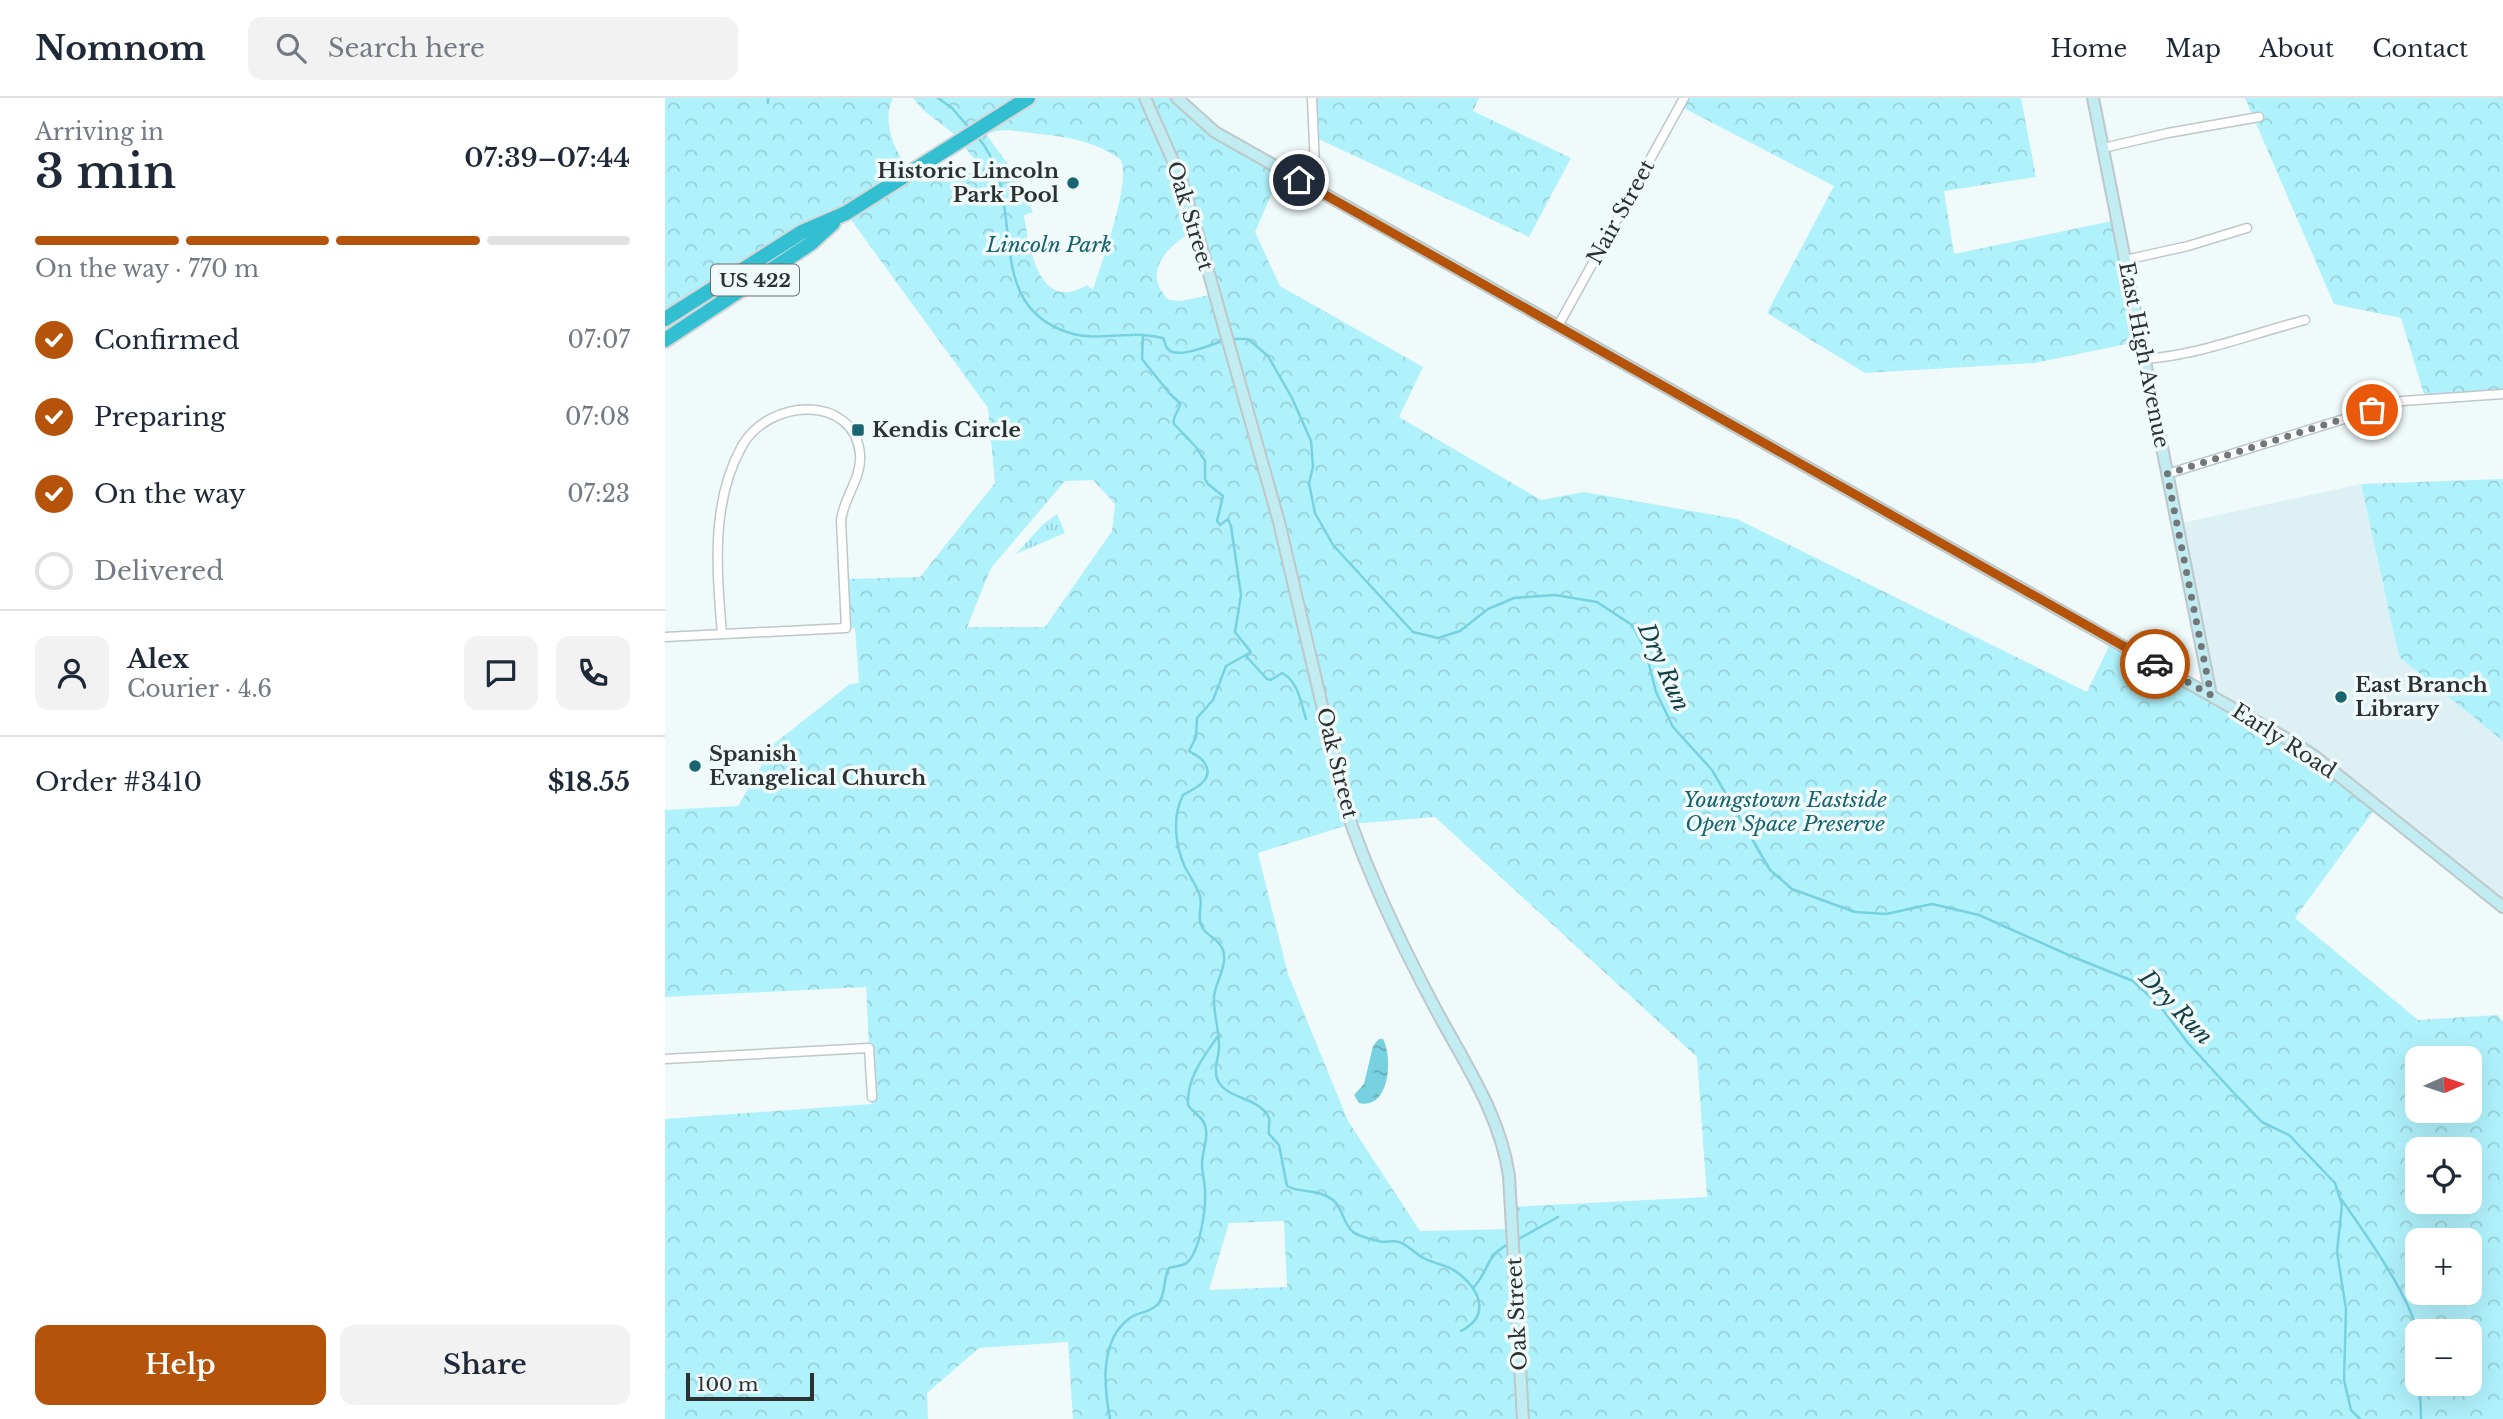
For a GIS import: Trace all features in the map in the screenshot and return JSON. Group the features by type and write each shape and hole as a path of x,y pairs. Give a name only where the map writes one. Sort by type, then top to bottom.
{"highway":[{"name":"US 422","path":"665,319 802,232 844,214 1028,98"},
{"name":"US 422","path":"665,340 810,244 844,214"}],"street":[{"name":"Oak Street","path":"1145,98 1181,179 1200,242 1279,522 1347,812 1357,841 1416,972 1499,1131 1506,1158 1511,1207 1523,1419"},
{"name":"Early Road","path":"1177,98 1215,132 2313,755 2503,906"},
{"path":"1312,98 1316,189"},
{"name":"Nair Street","path":"1558,326 1684,98"},
{"name":"East High Avenue","path":"2093,98 2211,695"},
{"path":"2103,148 2259,117"},
{"path":"2125,260 2187,246 2247,228"},
{"path":"2144,359 2217,347 2305,320"},
{"path":"2167,474 2402,401 2503,394"},
{"path":"665,637 846,628 841,520 845,503 857,478 860,453 853,435 841,421 820,411 798,409 774,416 756,428 741,448 722,507 718,533 722,634"},
{"path":"665,1059 869,1048 872,1097"}],"shaded area":[{"path":"2361,484 2399,657 2503,741 2503,907 2313,755 2211,695 2177,524"}],"green space":[{"name":"Youngstown Eastside Open Space Preserve","path":"665,98 893,98 889,121 894,145 907,167 925,182 971,173 978,170 978,164 955,135 922,109 913,98 1177,98 1202,121 1282,170 1255,232 1280,286 1423,367 1399,417 1541,500 1584,492 1737,519 2087,692 2112,640 2282,736 2377,806 2295,918 2418,1020 2497,1015 2503,1021 2503,1419 1073,1419 1068,1342 979,1348 927,1393 928,1419 665,1419 665,1119 872,1104 866,987 665,997 665,810 738,806 775,743 850,684 859,683 855,628 846,628 843,579 920,577 995,483 988,408 846,213 665,319","holes":["1009,130 1081,141 1121,160 1123,172 1119,205 1093,290 1087,285 1071,292 1058,291 1047,284 1039,273 1029,244 1024,215 1033,212 1012,170 986,134","1196,229 1214,294 1181,301 1169,300 1160,290 1157,279 1161,260 1177,242","1093,480 1115,504 1112,531 1045,627 967,627 991,568 1065,481","1435,817 1697,1057 1707,1197 1511,1207 1511,1229 1420,1231 1348,1121 1288,974 1258,853 1351,824","1284,1221 1287,1287 1209,1290 1229,1223"]},
{"path":"1312,98 1479,98 1473,111 1571,158 1529,237 1314,137"},
{"path":"1684,98 2021,98 2036,177 1944,191 1954,254 2117,220 2141,341 2035,363 1865,373 1767,313 1834,186 1680,106"},
{"path":"2245,98 2503,98 2503,394 2425,398 2401,318 2334,304"},
{"path":"2503,479 2503,741 2399,657 2361,484"},
{"path":"1057,514 1065,533 1016,554 1043,524"}],"water":[{"path":"1379,1039 1383,1039 1388,1058 1383,1091 1377,1099 1369,1103 1359,1103 1354,1095 1364,1084 1373,1046"}],"waterway":[{"path":"768,98 768,103"},
{"name":"Dry Run","path":"938,98 952,108 970,129"},
{"name":"Dry Run","path":"977,136 993,161 1002,190 1015,276 1025,301 1043,320 1073,334 1163,338 1167,348 1178,353 1225,340"},
{"path":"1143,335 1142,359 1180,403 1174,424 1205,461 1205,479 1208,484 1223,496 1217,521 1220,525 1228,519 1231,526 1241,595 1235,632 1251,652 1226,666 1213,700 1197,718 1196,737 1189,751 1202,759 1208,772 1203,782 1183,795 1176,822 1182,858 1200,896 1200,923 1221,946 1224,956 1214,996 1219,1042 1216,1069 1218,1081 1229,1092 1265,1111 1269,1118 1269,1134 1279,1145 1287,1186 1316,1192 1333,1200 1355,1234 1383,1242 1402,1243 1425,1259 1452,1269 1469,1283 1475,1291 1479,1308 1471,1324 1461,1331"},
{"name":"Dry Run","path":"1231,339 1248,339 1268,356 1292,398 1311,441 1313,467 1309,483 1315,513 1333,545 1413,632 1438,638 1460,631 1488,609 1514,598 1555,595 1597,602 1632,625 1645,649 1656,692 1673,727 1712,770 1770,870 1792,889 1855,912 1886,914 1932,904 1979,915 2133,981 2160,1006 2188,1043 2262,1122 2289,1135 2335,1183 2342,1205 2337,1252 2346,1309 2344,1380 2351,1410 2360,1419"},
{"path":"1246,656 1267,679 1271,680 1282,673 1292,681 1306,719"},
{"path":"1110,1419 1106,1365 1113,1339 1120,1327 1130,1318 1158,1304 1169,1268 1185,1264 1190,1259 1201,1231 1205,1188 1202,1164 1206,1131 1203,1121 1188,1105 1188,1095 1197,1068 1218,1036"},
{"path":"2341,1199 2396,1282 2414,1319"},
{"path":"1515,1241 1558,1217"},
{"path":"1473,1288 1495,1253 1509,1244"},
{"path":"2420,1396 2421,1419"}],"way so far":[{"path":"2155,664 2211,695 2167,474 2372,410"}],"place":[{"name":"Historic Lincoln Park Pool","path":"1073,183"},
{"name":"Kendis Circle","path":"858,430"},
{"name":"East Branch Library","path":"2341,697"},
{"name":"Spanish Evangelical Church","path":"695,766"}],"route":[{"path":"1299,180 2155,664"}],"park label":[{"name":"Lincoln Park","path":"1049,245"}]}
